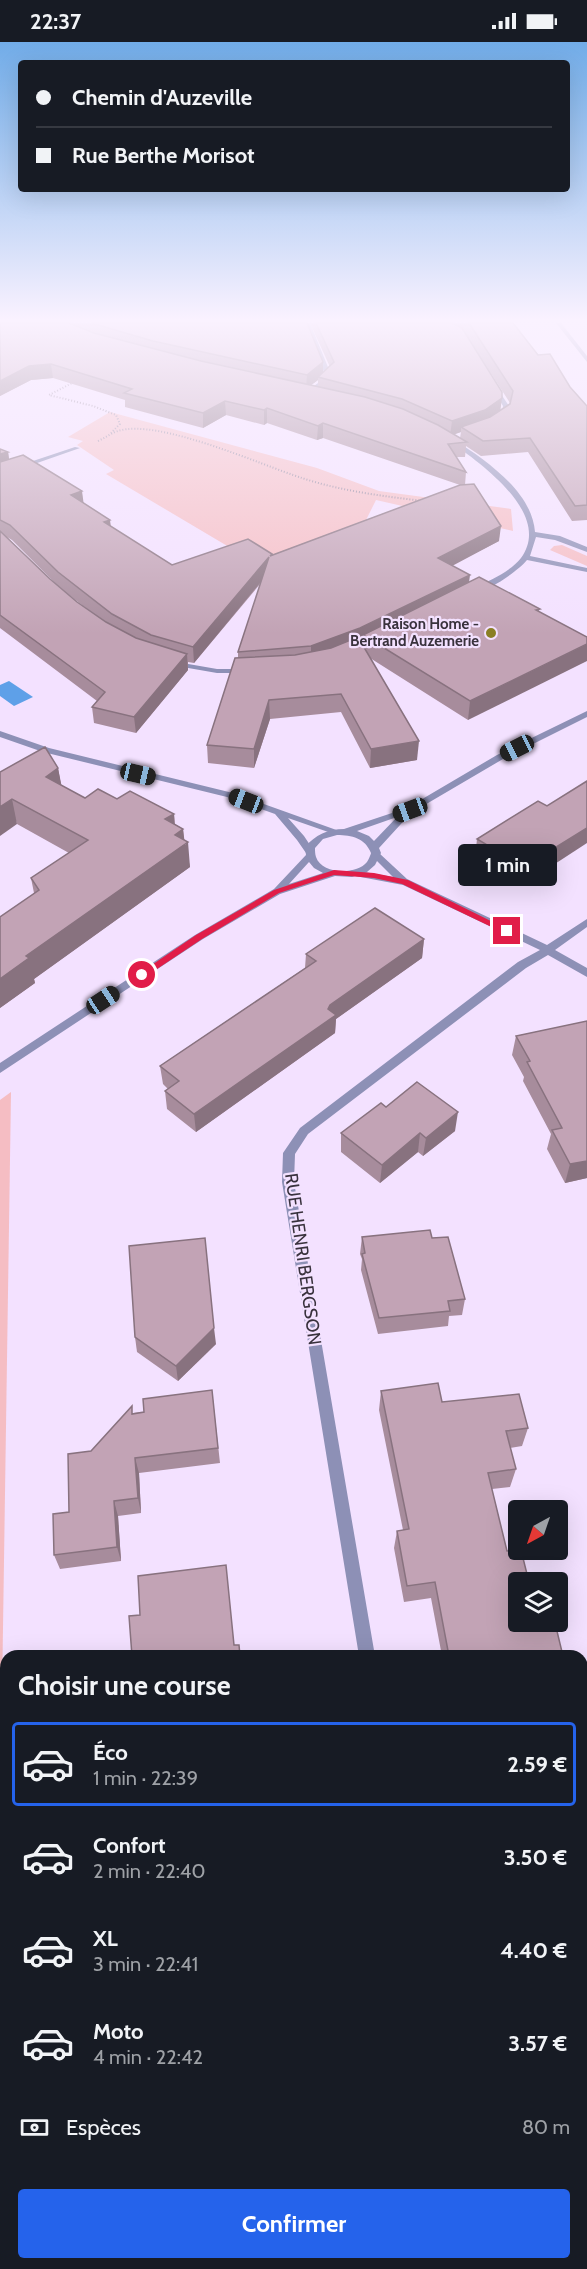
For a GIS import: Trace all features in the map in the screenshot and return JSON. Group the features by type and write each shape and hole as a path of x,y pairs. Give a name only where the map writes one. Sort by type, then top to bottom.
{"street":[{"path":"443,436 499,476 520,499 533,534 525,557 512,570 465,597"},
{"path":"451,440 461,437"},
{"path":"0,474 77,448"},
{"path":"533,534 557,538 587,550"},
{"path":"525,557 587,570"},
{"path":"166,661 217,671 254,672"},
{"path":"276,892 310,853 314,842 320,837 410,810 500,757 587,714"},
{"path":"0,734 46,750 230,795 278,813 363,837 405,882"},
{"path":"353,873 372,864 375,851 410,810"},
{"path":"278,813 301,838 315,864 321,869 334,873 353,873 405,882 548,951 587,973"},
{"path":"0,1069 199,937 276,892 334,873"},
{"name":"RUE HENRI BERGSON","path":"366,1650 288,1182 289,1153 304,1131 522,964 548,951 587,922"}],"path":[{"path":"108,436 117,427"},
{"path":"77,448 120,430 154,430 202,442 304,479 372,495 431,501"}],"shaded area":[{"path":"85,427 165,427 317,468 379,491 511,509 513,531 376,500 366,520 341,540 266,569 106,474 114,470 77,445 83,441 68,437"},
{"path":"562,545 587,556 587,566 550,550 554,546"},
{"path":"11,1092 3,1650 0,1650 0,1100"}],"water":[{"path":"9,681 33,697 14,706 0,696 0,685"}],"building":[{"path":"334,427 441,427 467,442 448,444 466,472"},
{"path":"461,427 587,427 587,505 575,506 530,438 483,441"},
{"path":"23,455 82,491 71,495 110,520 104,522 172,565 248,539 272,554 270,556 460,485 474,484 501,526 438,558 470,575 360,628 311,646 238,652 269,557 193,647 151,635 112,614 58,572 10,525 0,520 0,462"},
{"path":"0,531 50,579 106,622 136,638 187,654 134,717 92,707 105,692 0,615"},
{"path":"479,577 587,637 587,644 470,701 363,635"},
{"path":"358,637 419,741 371,749 341,694 269,700 254,749 207,745 235,658 295,655 331,648"},
{"path":"45,747 58,768 46,777 85,798 98,789 117,799 130,791 174,814 165,819 183,829 175,835 188,842 26,956 29,958 0,979 0,917 39,890 31,878 88,840 12,799 0,807 0,772"},
{"path":"587,781 587,828 524,867 477,839 538,801 547,806"},
{"path":"375,908 424,939 330,1005 328,1009 336,1015 194,1114 165,1091 179,1081 160,1066 316,961 306,954"},
{"path":"587,1021 587,1161 570,1164 552,1130 562,1128 516,1036"},
{"path":"417,1082 458,1112 426,1138 420,1133 382,1165 341,1133 381,1103 386,1107"},
{"path":"430,1230 432,1238 448,1237 465,1299 448,1301 450,1311 379,1318 362,1254 365,1253 362,1237"},
{"path":"205,1238 214,1328 176,1366 135,1337 129,1246"},
{"path":"438,1383 442,1402 519,1394 528,1428 506,1431 516,1469 488,1473 508,1551 508,1560 524,1560 526,1572 508,1572 508,1632 557,1632 562,1650 448,1650 435,1582 407,1586 397,1531 409,1529 381,1391"},
{"path":"212,1390 218,1448 135,1458 138,1498 114,1501 117,1547 54,1555 53,1514 69,1512 68,1454 91,1451 132,1406 132,1414 144,1412 143,1399"},
{"path":"226,1565 234,1645 239,1645 239,1650 132,1650 129,1616 140,1615 138,1576"}],"place":[{"name":"Raison Home - Bertrand Auzemerie","path":"491,633"}],"route":[{"path":"142,975 199,937 276,892 334,873 374,875 405,882 507,931"}]}
